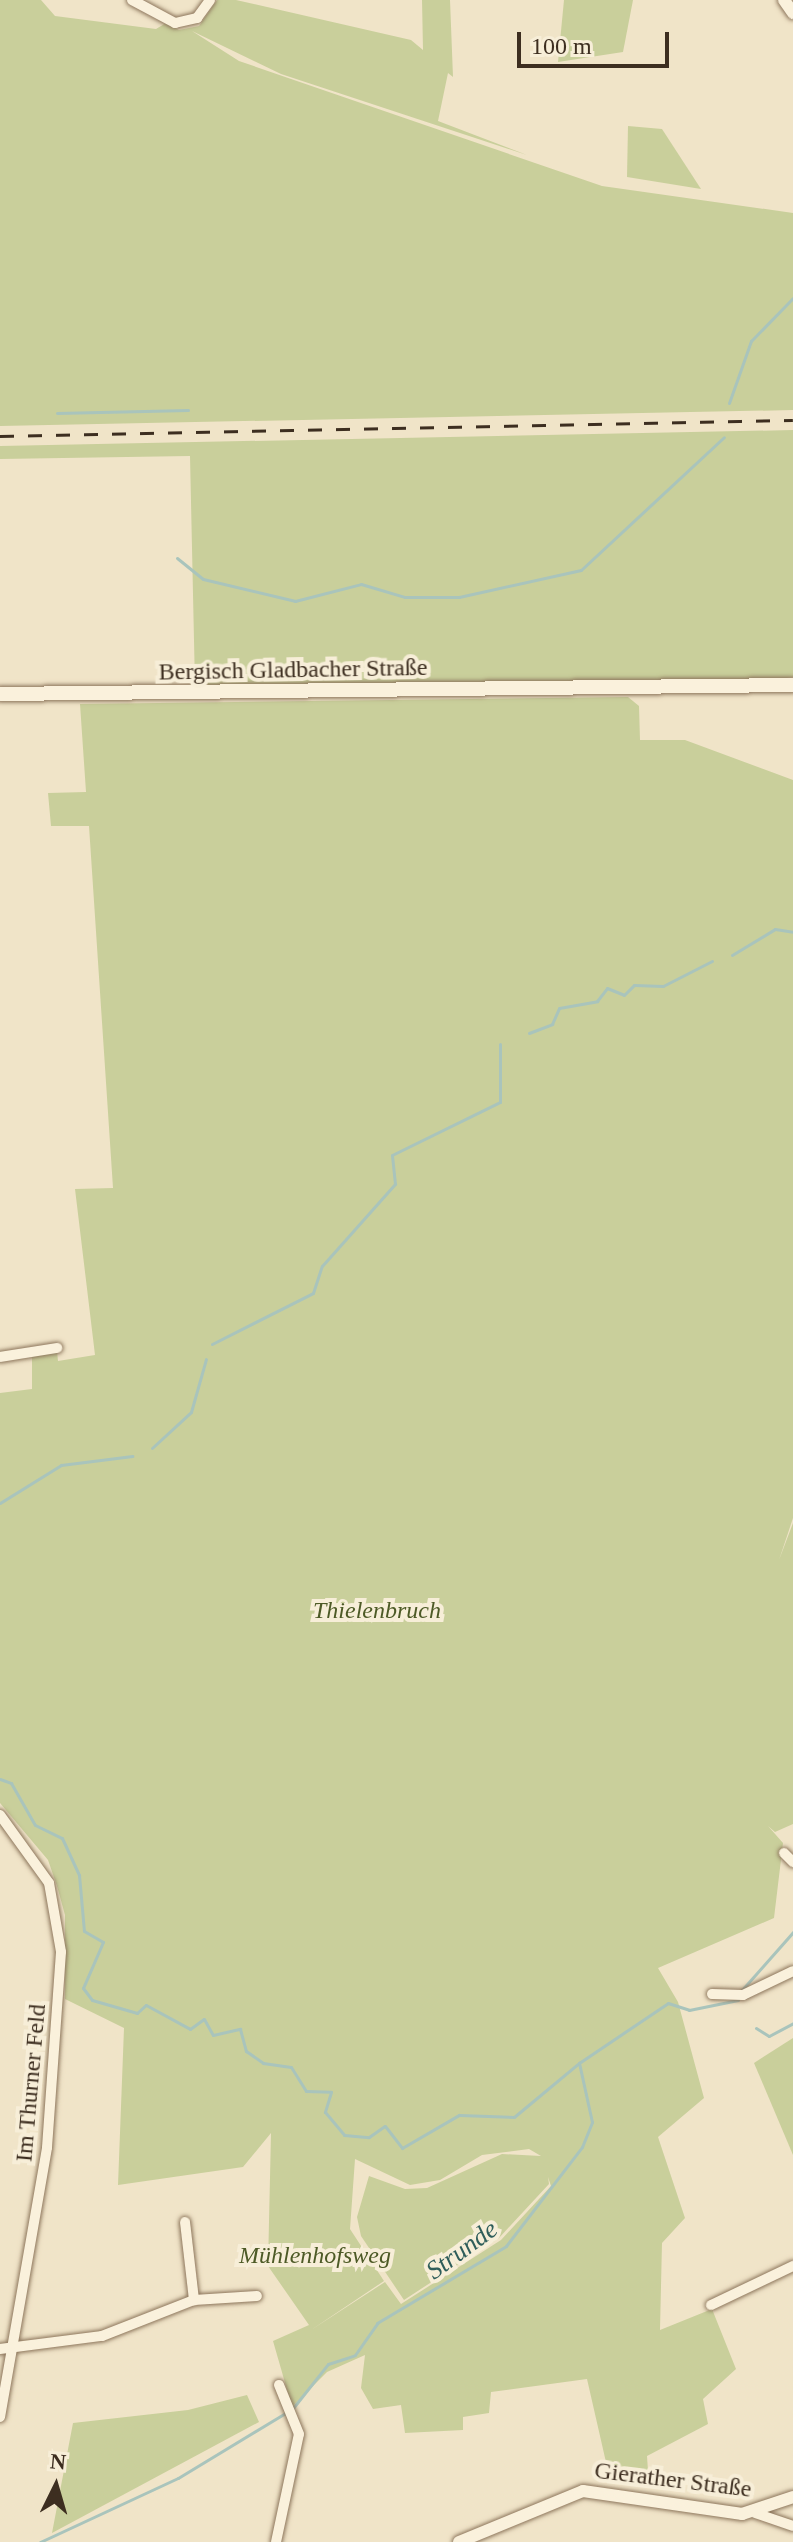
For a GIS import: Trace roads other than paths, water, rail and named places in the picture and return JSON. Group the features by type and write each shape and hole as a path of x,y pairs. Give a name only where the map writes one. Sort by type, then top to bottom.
{"main road":[{"name":"Bergisch Gladbacher Straße","path":"0,694 793,685"}],"street":[{"path":"132,0 175,23 197,18 210,0"},
{"path":"784,0 793,13"},
{"path":"0,1357 57,1348"},
{"name":"Im Thurner Feld","path":"0,1815 49,1883 61,1952 47,2148 0,2417"},
{"path":"784,1853 793,1862"},
{"path":"712,1994 740,1996 793,1971"},
{"path":"185,2222 194,2300"},
{"path":"711,2305 793,2266"},
{"path":"0,2349 102,2336 194,2300 257,2296"},
{"path":"276,2542 297,2465 290,2411 279,2385"},
{"name":"Gierather Straße","path":"459,2542 583,2491 755,2513 793,2497"},
{"path":"755,2513 793,2526"}],"waterway":[{"path":"729,403 751,341 793,298"},
{"path":"57,413 188,410"},
{"path":"177,558 203,579 295,601 361,584 405,597 459,597 581,570 724,437"},
{"path":"732,955 775,929 793,932"},
{"path":"529,1033 552,1024 559,1008 597,1001 607,988 624,995 634,985 663,986 712,961"},
{"path":"212,1344 313,1293 322,1266 395,1184 392,1155 500,1102 500,1044"},
{"path":"152,1448 191,1412 206,1359"},
{"path":"0,1503 61,1465 132,1456"},
{"path":"0,1779 11,1783 35,1825 62,1838 79,1875 84,1931 103,1942 83,1988 92,2000 137,2013 146,2005 190,2029 204,2019 213,2035 240,2029 246,2051 263,2063 291,2067 306,2091 331,2092 325,2112 344,2135 369,2137 385,2126 402,2148 459,2115 514,2117 579,2063"},
{"name":"Strunde","path":"740,1992 793,1932"},
{"name":"Strunde","path":"293,2408 328,2364 355,2355 377,2323 506,2246 582,2147 592,2122 579,2063 668,2003 689,2010 738,2000"},
{"path":"756,2028 769,2036 793,2023"},
{"name":"Strunde","path":"40,2542 178,2478 287,2412"}],"railway":[{"path":"0,436 793,420"}],"park label":[{"name":"Thielenbruch","path":"377,1611"},
{"name":"Mühlenhofsweg","path":"315,2256"}]}
